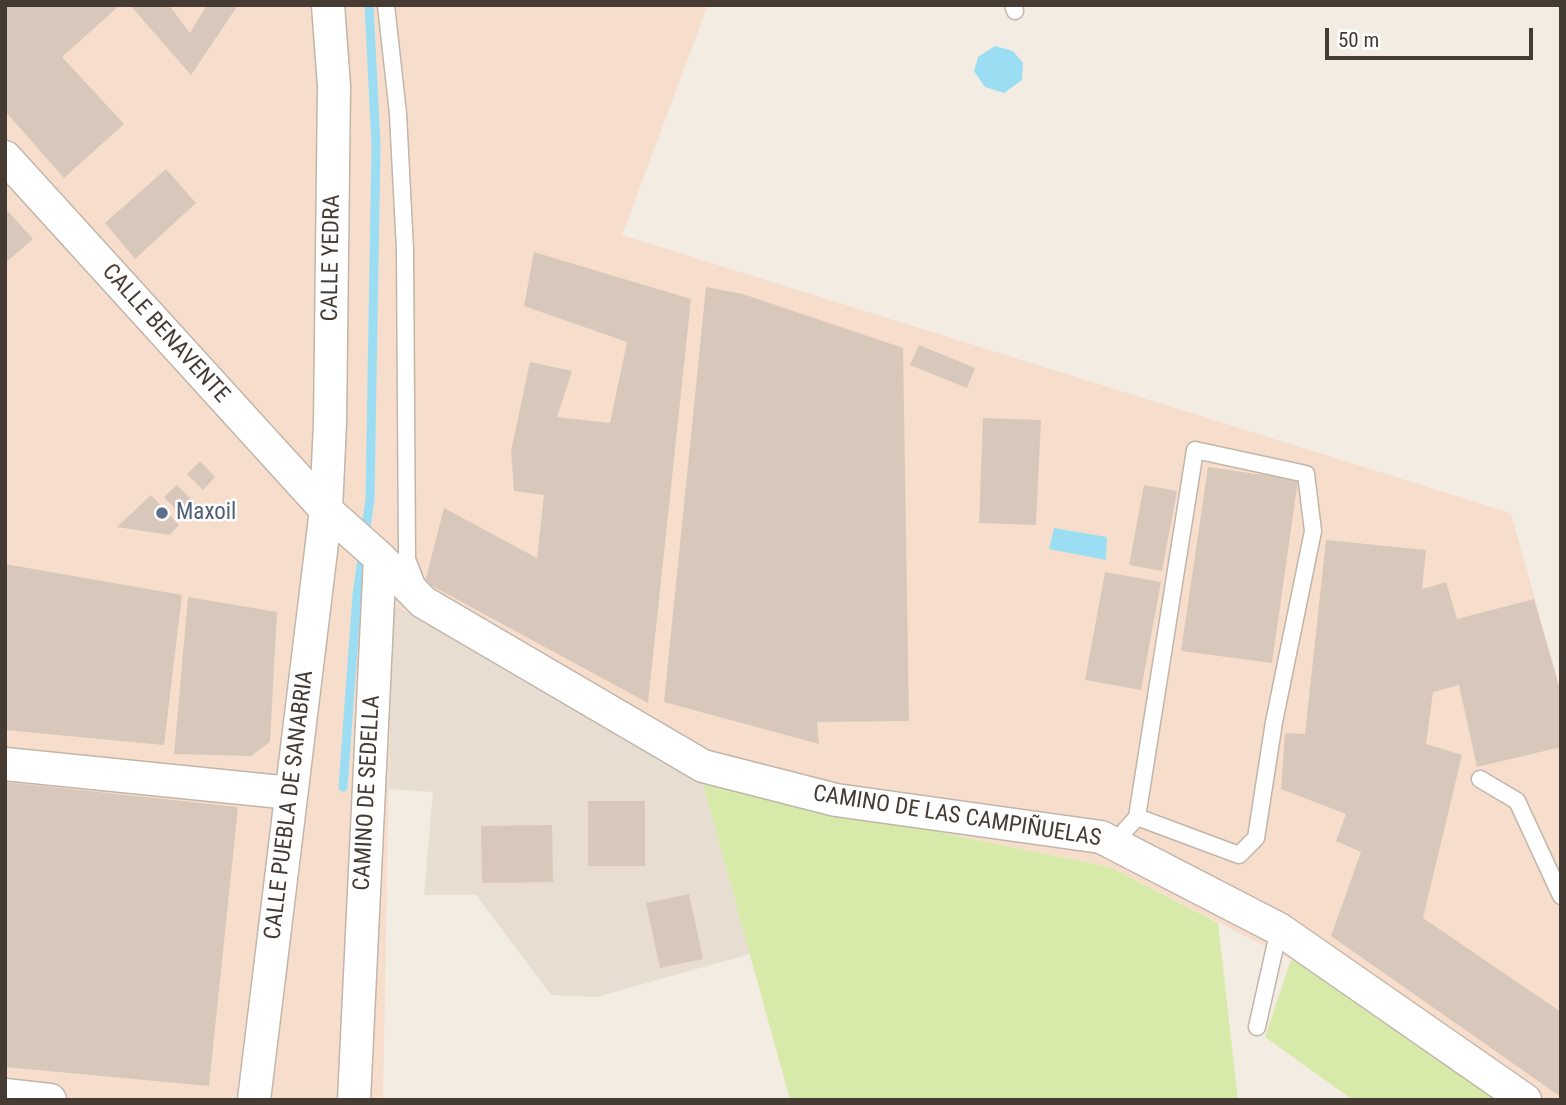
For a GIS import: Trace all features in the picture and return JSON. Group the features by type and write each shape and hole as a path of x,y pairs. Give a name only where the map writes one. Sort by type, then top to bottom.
{"street":[{"name":"CALLE YEDRA","path":"326,510 330,423 334,86 328,5"},
{"name":"CALLE BENAVENTE","path":"5,157 326,510"},
{"path":"326,510 380,558"},
{"name":"CALLE PUEBLA DE SANABRIA","path":"254,1100 326,510"},
{"name":"CAMINO DE LAS CAMPIÑUELAS","path":"380,558 423,602 703,766 836,800 1101,837 1114,843 1279,929 1525,1100"},
{"name":"CAMINO DE SEDELLA","path":"354,1100 380,558"},
{"path":"5,764 291,793"},
{"path":"5,1095 50,1100"}],"lane":[{"path":"386,5 398,114 405,250 407,559 423,602"},
{"path":"1114,843 1137,817 1195,450 1306,474 1312,531 1274,722 1256,838 1239,855 1137,817"},
{"path":"1479,779 1517,801 1561,896"},
{"path":"1257,1027 1279,929"}],"shaded area":[{"path":"5,5 708,5 622,235 1511,513 1561,693 1561,1100 1494,1100 1362,996 1110,867 703,784 392,603 383,1100 5,1100"},
{"path":"392,603 703,784 750,954 596,997 551,995 476,895 424,895 433,792 389,789"}],"green space":[{"path":"703,784 1110,867 1218,923 1238,1100 790,1100"},
{"path":"1291,960 1362,996 1494,1100 1353,1100 1265,1037"}],"water":[{"path":"995,46 1013,51 1023,63 1022,80 1004,93 985,87 974,71 978,57"},
{"path":"1054,528 1107,537 1106,560 1049,549"}],"building":[{"path":"5,5 120,5 62,57 124,124 64,178 5,111"},
{"path":"130,5 169,5 190,33 207,5 238,5 191,75"},
{"path":"166,169 196,203 135,259 105,223"},
{"path":"5,208 33,239 5,263"},
{"path":"534,252 691,299 648,703 425,582 444,508 537,558 544,495 514,491 511,451 530,362 572,371 557,417 610,423 627,342 524,306"},
{"path":"706,287 743,294 903,348 909,721 817,722 819,744 664,702"},
{"path":"919,345 975,368 967,388 910,365"},
{"path":"983,418 1041,420 1036,525 979,523"},
{"path":"200,461 215,477 203,490 187,474"},
{"path":"1208,467 1298,480 1272,663 1181,651"},
{"path":"177,485 192,500 179,513 164,497"},
{"path":"1144,485 1177,491 1162,571 1129,565"},
{"path":"151,495 179,525 170,535 117,527"},
{"path":"1326,540 1426,550 1422,589 1446,582 1457,619 1534,599 1561,693 1561,747 1477,767 1459,685 1433,692 1426,744 1462,755 1423,918 1561,1012 1561,1097 1331,936 1361,852 1336,841 1346,814 1281,789 1285,733 1305,734"},
{"path":"5,564 182,595 164,745 5,730"},
{"path":"1105,572 1161,582 1141,690 1085,680"},
{"path":"188,597 277,612 270,742 251,756 174,754"},
{"path":"5,782 238,807 209,1086 5,1067"},
{"path":"588,801 645,801 645,866 588,866"},
{"path":"552,825 553,882 482,883 481,826"},
{"path":"689,894 703,959 660,968 646,903"}],"waterway":[{"path":"365,534 370,499 376,145 369,5"},
{"path":"343,787 357,595 363,552"}],"place":[{"name":"Maxoil","path":"162,513"}]}
